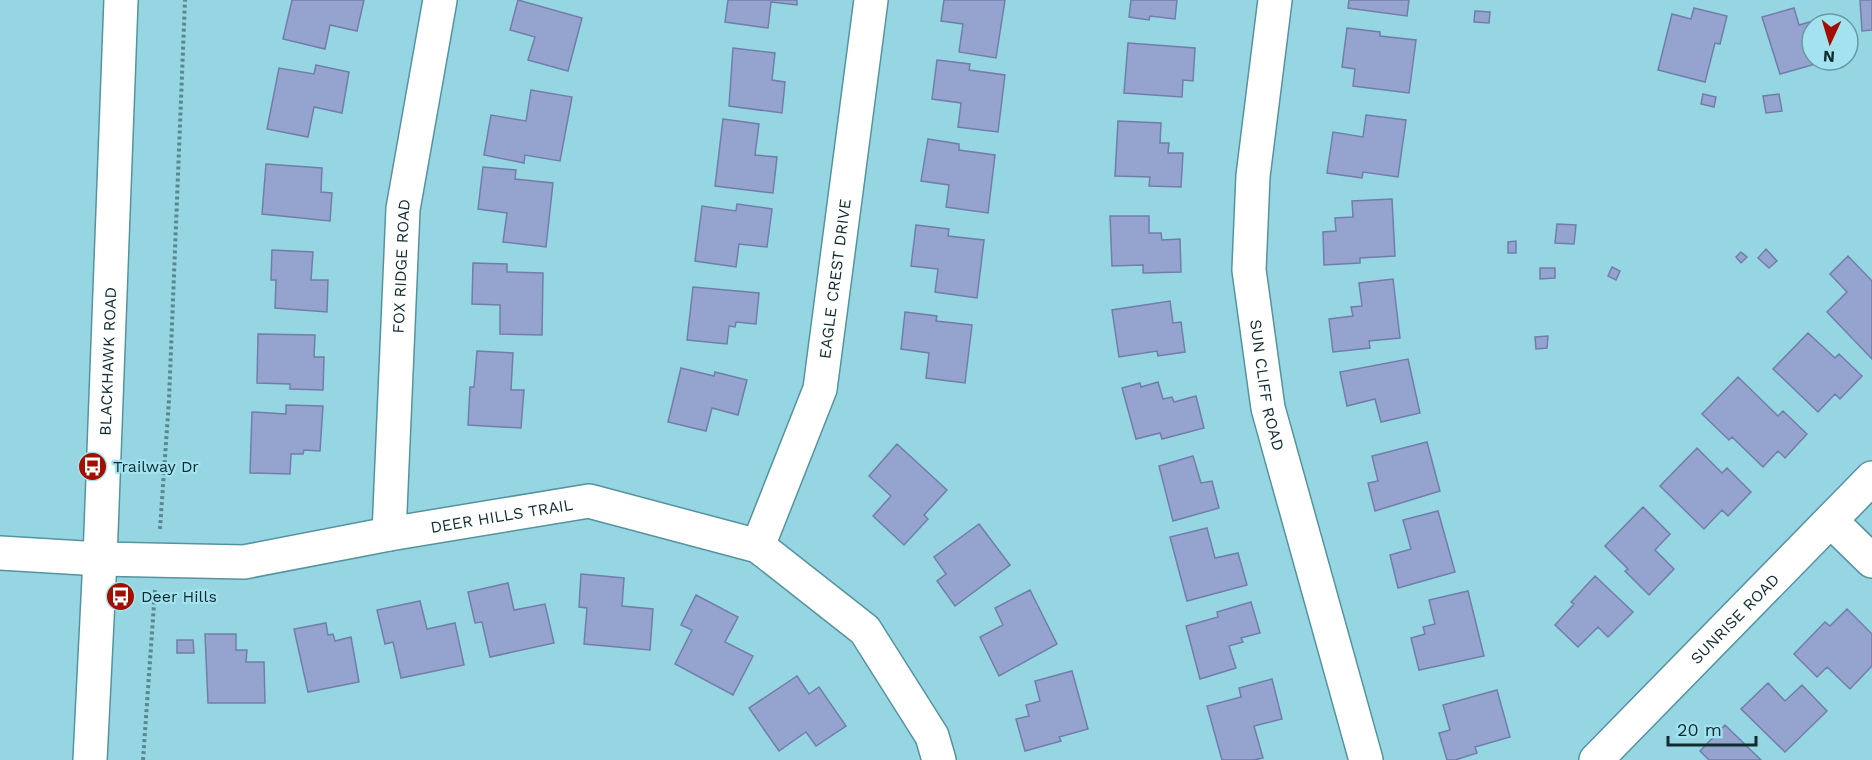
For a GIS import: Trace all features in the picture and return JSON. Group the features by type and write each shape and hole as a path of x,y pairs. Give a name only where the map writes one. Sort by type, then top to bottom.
{"street":[{"name":"BLACKHAWK ROAD","path":"90,760 121,0"},
{"name":"FOX RIDGE ROAD","path":"389,534 403,209 440,0"},
{"name":"EAGLE CREST DRIVE","path":"758,546 820,389 871,0"},
{"name":"SUN CLIFF ROAD","path":"1275,0 1253,176 1249,270 1268,408 1366,760"},
{"name":"SUNRISE ROAD","path":"1596,760 1872,478"},
{"name":"DEER HILLS TRAIL","path":"0,553 100,559 244,562 389,534 589,501 758,546 865,630 932,736 939,760"},
{"path":"1832,521 1872,561"}],"path":[{"path":"143,760 169,400 185,0"}],"building":[{"path":"292,0 364,0 357,31 330,25 325,49 283,39"},
{"path":"518,0 582,18 568,71 528,60 535,37 510,30"},
{"path":"728,0 797,0 797,5 771,2 768,28 725,22"},
{"path":"944,0 1005,0 996,58 959,52 963,24 941,21"},
{"path":"1131,0 1177,0 1175,19 1150,16 1149,20 1129,17"},
{"path":"1349,0 1409,0 1407,16 1348,8"},
{"path":"1860,0 1872,0 1872,30 1862,31"},
{"path":"1694,8 1727,16 1720,44 1715,43 1705,82 1658,70 1672,14 1691,19"},
{"path":"1794,8 1800,25 1800,68 1780,74 1762,17"},
{"path":"1475,11 1490,12 1489,23 1474,22"},
{"path":"1347,28 1380,32 1380,36 1416,40 1409,93 1353,86 1355,69 1342,67"},
{"path":"1128,43 1195,48 1193,81 1183,80 1182,97 1124,93"},
{"path":"733,48 775,53 772,80 785,82 782,113 729,106"},
{"path":"937,60 970,64 969,70 1005,75 998,132 958,127 961,103 932,99"},
{"path":"316,65 349,72 342,113 314,107 308,137 267,129 279,68 314,74"},
{"path":"531,90 572,97 560,161 525,155 524,163 484,155 491,115 526,121"},
{"path":"1703,94 1716,97 1714,107 1701,104"},
{"path":"1779,94 1782,111 1766,113 1763,96"},
{"path":"1366,115 1406,120 1398,177 1363,172 1362,178 1327,173 1333,132 1363,137"},
{"path":"723,119 759,124 755,155 777,157 773,193 715,186"},
{"path":"1118,121 1161,123 1160,143 1169,143 1168,153 1183,153 1181,187 1149,186 1150,177 1115,176"},
{"path":"928,139 959,144 959,150 995,155 988,213 946,207 949,185 921,181"},
{"path":"266,164 322,168 321,192 332,193 330,221 262,214"},
{"path":"483,167 516,170 515,179 553,183 546,247 503,242 507,213 478,209"},
{"path":"1392,199 1395,256 1360,258 1360,263 1324,265 1323,232 1336,231 1335,218 1353,217 1352,201"},
{"path":"737,204 772,209 767,247 739,244 736,267 695,261 702,206 736,211"},
{"path":"1110,216 1149,216 1149,233 1161,233 1162,240 1180,239 1181,272 1143,273 1143,265 1112,266"},
{"path":"1557,224 1576,225 1574,244 1555,243"},
{"path":"916,225 949,229 948,236 984,240 977,298 935,292 938,269 911,266"},
{"path":"1516,241 1516,253 1508,253 1508,242"},
{"path":"1766,249 1777,261 1769,268 1758,258"},
{"path":"272,250 313,252 311,280 328,280 327,312 275,308 276,280 271,280"},
{"path":"1741,252 1747,257 1741,263 1736,257"},
{"path":"1848,256 1872,281 1872,359 1827,312 1847,292 1830,274"},
{"path":"473,263 507,264 507,272 543,273 542,335 500,334 500,305 472,304"},
{"path":"1612,267 1620,271 1616,280 1608,276"},
{"path":"1540,268 1555,268 1555,278 1540,279"},
{"path":"1393,279 1400,338 1369,341 1370,348 1333,352 1329,319 1353,316 1351,307 1362,306 1359,283"},
{"path":"693,287 759,293 756,324 736,322 735,327 729,326 727,344 687,340"},
{"path":"1170,301 1173,323 1181,322 1185,352 1158,356 1157,351 1119,357 1112,310"},
{"path":"905,312 937,316 936,321 972,325 965,383 926,378 929,353 901,349"},
{"path":"1808,333 1835,358 1839,354 1862,376 1840,399 1835,394 1818,412 1773,369"},
{"path":"258,334 315,335 314,357 324,357 323,390 290,389 290,384 257,383"},
{"path":"1548,336 1547,348 1536,349 1535,337"},
{"path":"477,351 513,353 511,390 524,390 521,428 468,425 470,387 474,387"},
{"path":"1408,359 1420,413 1381,422 1375,399 1347,406 1340,372"},
{"path":"681,368 714,376 715,372 747,380 738,415 712,408 706,431 668,422"},
{"path":"1738,377 1778,416 1783,411 1807,434 1785,458 1778,451 1763,467 1732,437 1729,440 1702,414"},
{"path":"1158,382 1163,399 1172,397 1174,402 1196,396 1204,428 1162,439 1160,433 1136,439 1122,388 1140,383 1141,387"},
{"path":"286,405 323,406 320,451 304,450 303,454 291,454 290,474 250,473 252,412 286,414"},
{"path":"1427,442 1440,491 1375,511 1368,483 1378,481 1372,456"},
{"path":"897,444 947,490 924,515 928,519 904,545 873,516 891,496 869,476"},
{"path":"1697,448 1722,473 1727,468 1751,492 1728,516 1722,510 1704,529 1660,486"},
{"path":"1193,456 1201,483 1212,481 1219,508 1173,521 1159,466"},
{"path":"1643,507 1670,534 1655,550 1674,569 1649,595 1625,571 1628,569 1605,546"},
{"path":"1438,511 1455,572 1398,588 1390,555 1411,549 1403,520"},
{"path":"979,524 1010,565 955,606 937,581 946,574 934,557"},
{"path":"1207,528 1215,558 1238,553 1247,585 1187,601 1170,537"},
{"path":"581,574 624,578 622,606 653,609 650,650 584,644 587,608 579,607"},
{"path":"1595,576 1633,612 1608,637 1598,627 1578,647 1555,625 1574,604 1571,602"},
{"path":"508,583 514,610 545,604 554,643 490,657 482,622 475,623 468,592"},
{"path":"1030,590 1057,644 999,676 980,637 1003,625 995,608"},
{"path":"1468,591 1484,656 1419,670 1411,638 1425,634 1423,627 1435,624 1429,600"},
{"path":"696,595 738,617 725,642 753,656 733,695 675,664 692,630 681,625"},
{"path":"420,601 427,629 455,623 464,665 401,678 393,642 385,644 377,610"},
{"path":"1251,602 1260,633 1241,638 1243,642 1229,646 1236,668 1200,679 1186,626 1218,617 1217,612"},
{"path":"1847,609 1872,634 1872,666 1850,689 1827,667 1817,677 1794,654 1825,622 1830,626"},
{"path":"326,623 328,635 333,634 335,641 351,637 359,682 308,692 294,629"},
{"path":"205,634 236,634 236,650 247,650 246,662 264,662 265,703 208,703"},
{"path":"177,640 193,640 194,653 177,653"},
{"path":"1072,671 1088,729 1059,737 1061,741 1025,751 1016,719 1029,716 1026,705 1040,701 1035,681"},
{"path":"797,676 809,694 819,687 846,726 816,746 806,732 779,751 749,708"},
{"path":"1272,679 1282,719 1254,726 1263,758 1222,760 1207,706 1241,697 1239,688"},
{"path":"1768,683 1785,701 1802,685 1827,711 1785,752 1741,709"},
{"path":"1497,690 1510,737 1475,747 1477,753 1455,760 1447,760 1439,733 1450,730 1443,705"},
{"path":"1725,725 1761,760 1709,760 1700,751"}],"place":[{"name":"Trailway Dr","path":"92,466"},
{"name":"Deer Hills","path":"120,596"}]}
